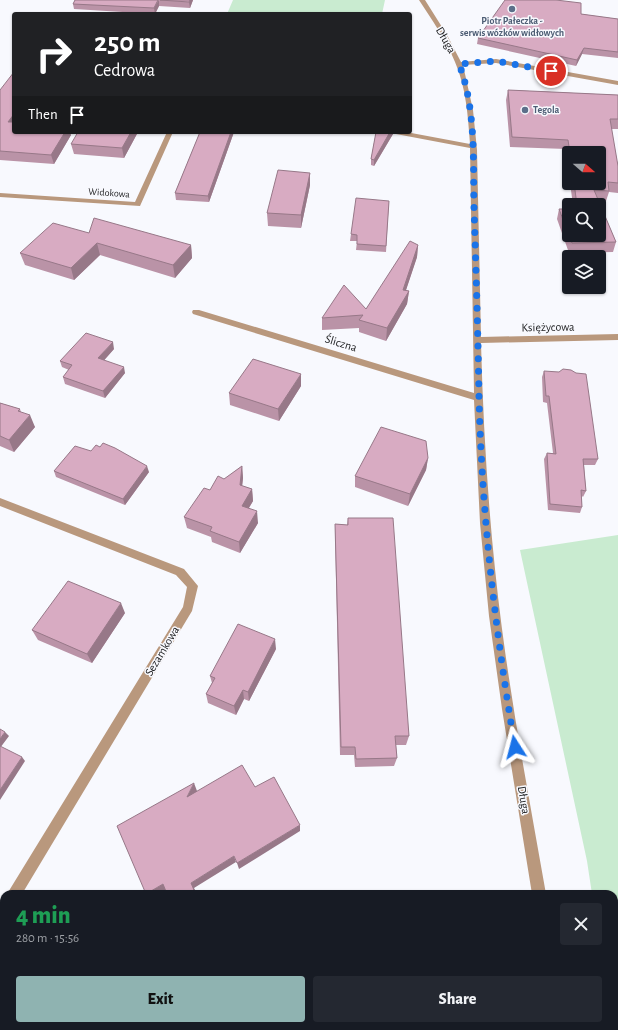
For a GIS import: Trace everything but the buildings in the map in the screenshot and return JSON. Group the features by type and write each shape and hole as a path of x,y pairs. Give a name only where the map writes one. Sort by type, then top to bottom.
{"street":[{"name":"Długa","path":"422,0 446,38 459,64 468,97 473,146 479,398 485,520 493,599 510,718 538,890"},
{"path":"459,64 496,61 618,83"},
{"name":"Widokowa","path":"0,195 137,204 169,134"},
{"path":"406,134 473,146"},
{"name":"Śliczna","path":"196,312 479,398"},
{"name":"Księżycowa","path":"478,340 618,337"},
{"name":"Sezamkowa","path":"0,502 180,572 193,586 188,608 16,890"}],"green space":[{"path":"233,0 385,0 382,12 228,12"},
{"path":"618,535 618,890 591,890 587,861 520,550"}],"place":[{"name":"Piotr Pałeczka - serwis wózków widłowych","path":"512,9"},
{"name":"Tegola","path":"525,110"}],"route":[{"path":"515,747 493,599 485,520 479,398 473,146 468,97 462,70 459,64 496,61 551,71"}]}
